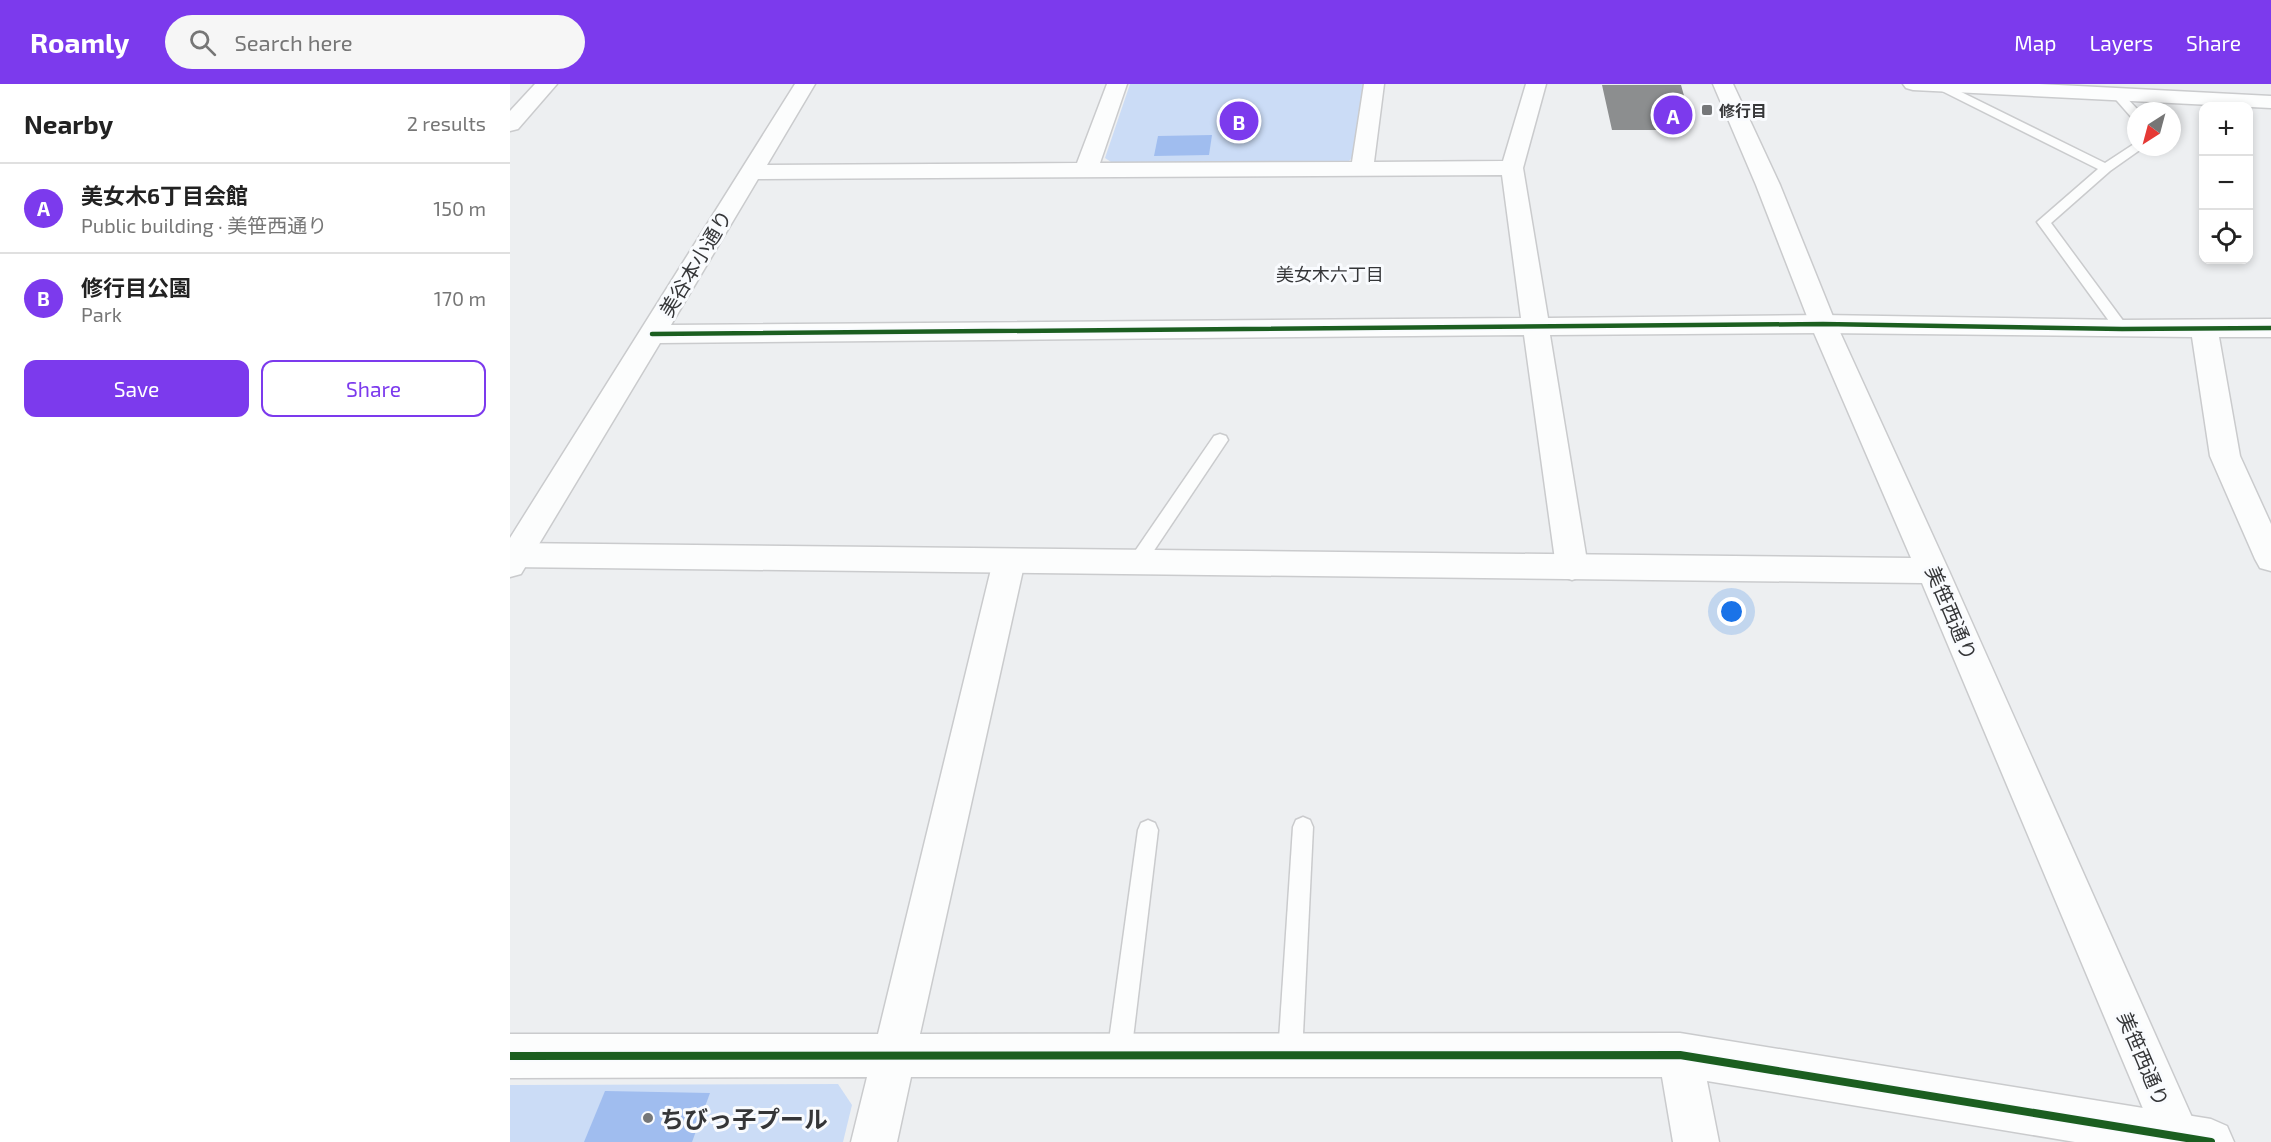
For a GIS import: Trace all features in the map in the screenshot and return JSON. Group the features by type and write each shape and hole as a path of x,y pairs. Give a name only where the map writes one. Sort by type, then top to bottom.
{"main road":[{"path":"510,99 524,84"},
{"path":"510,124 547,84"},
{"name":"美谷本小通り","path":"512,559 805,84"},
{"path":"1086,170 1117,84"},
{"path":"1362,169 1374,84"},
{"path":"1536,84 1512,168 1572,567"},
{"name":"美笹西通り","path":"1723,84 1768,185 1823,324 2190,1140"},
{"path":"1913,84 2271,102"},
{"path":"751,172 1512,168"},
{"path":"652,334 1823,324 2122,329 2271,328"},
{"path":"2204,329 2225,456 2271,559"},
{"path":"512,559 1137,562 1933,571"},
{"path":"874,1142 1009,561"},
{"path":"510,1056 1680,1055 2190,1140"},
{"path":"1680,1055 1696,1142"}],"lane":[{"path":"1938,85 2106,168"},
{"path":"2117,94 2127,105"},
{"path":"2122,329 2044,222 2106,168 2127,154"},
{"path":"1137,562 1220,440"},
{"path":"1290,1055 1303,827"},
{"path":"1119,1055 1148,830"}],"shaded area":[{"path":"1130,84 1366,84 1353,157 1347,163 1114,164 1105,158"},
{"path":"838,1084 852,1105 843,1142 510,1142 510,1085"}],"water":[{"path":"1212,135 1209,155 1154,156 1158,136"},
{"name":"ちびっ子プール","path":"605,1091 710,1093 692,1142 584,1142"}],"building":[{"path":"1602,85 1681,85 1692,124 1656,126 1658,130 1612,130"}],"cycle path":[{"path":"652,334 1823,324 2122,329 2271,328"},
{"path":"510,1056 1680,1055 2211,1142"}],"place":[{"name":"修行目","path":"1707,110"},
{"name":"美女木6丁目会館","path":"1673,115"},
{"name":"修行目公園","path":"1239,121"},
{"name":"ちびっ子プール","path":"648,1118"}],"district":[{"name":"美女木六丁目","path":"1330,274"}]}
